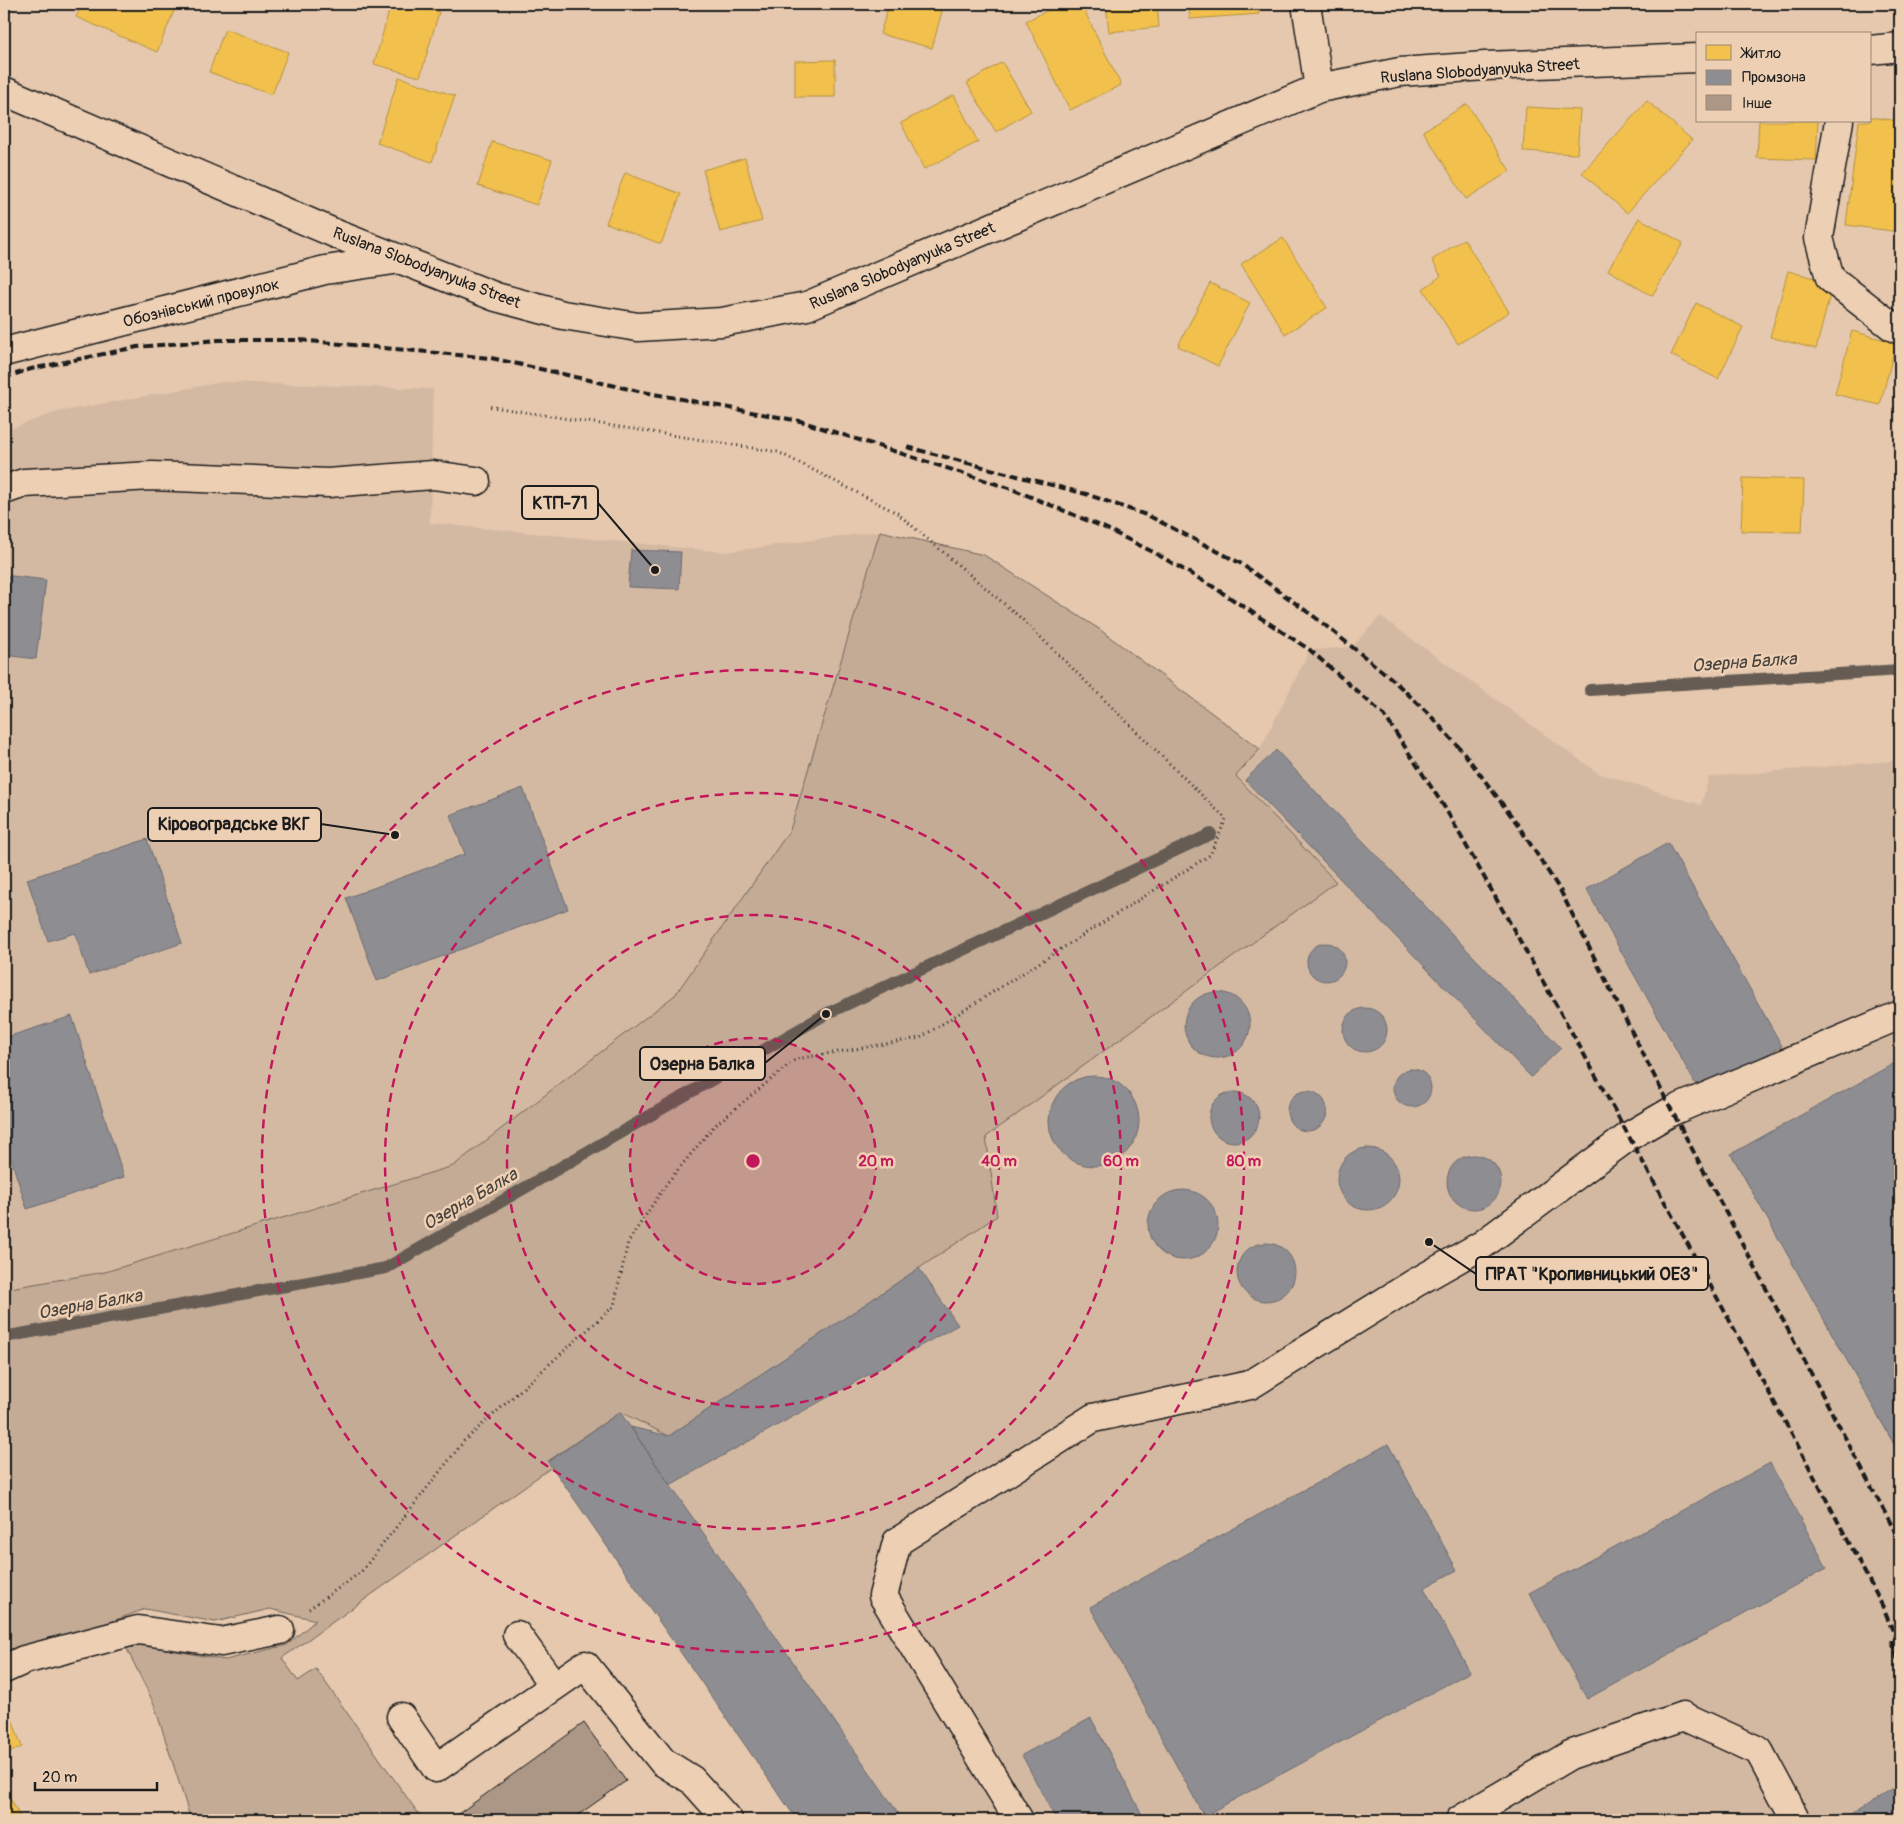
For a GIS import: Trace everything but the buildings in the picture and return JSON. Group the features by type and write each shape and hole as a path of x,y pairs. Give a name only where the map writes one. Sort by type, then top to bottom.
{"main road":[{"path":"1306,4 1319,88"},
{"path":"1872,50 1900,47"},
{"name":"Ruslana Slobodyanyuka Street","path":"4,91 341,236 496,297 563,315 638,327 722,322 807,306 1319,88 1400,72 1485,66 1696,58"},
{"path":"1839,122 1819,238 1830,278 1893,327 1900,330"},
{"name":"Обознівський провулок","path":"4,352 325,270 401,259"},
{"path":"4,490 24,483 152,476 328,484 433,475 476,481"},
{"path":"1019,1820 883,1596 897,1542 1093,1418 1250,1385 1415,1283 1482,1245 1629,1136 1665,1115 1900,1015"},
{"path":"4,1669 24,1660 138,1630 220,1642 280,1630"},
{"path":"517,1635 554,1686"},
{"path":"401,1717 436,1768 585,1665 663,1762 692,1780 728,1820"},
{"path":"1460,1820 1570,1755 1683,1716 1759,1751 1796,1820"}],"path":[{"path":"280,1630 361,1572 464,1441 614,1306 628,1242 668,1184 714,1126 796,1059 920,1038 1210,854 1226,819 1022,619 897,513 778,452 487,406"}],"shaded area":[{"path":"223,382 433,389 430,523 725,552 880,531 790,830 675,995 453,1166 105,1272 4,1289 4,431 57,412"},
{"path":"880,531 984,555 1099,629 1260,749 1236,776 1336,882 986,1137 997,1216 669,1436 620,1412 548,1461 552,1467 282,1658 298,1681 316,1669 423,1820 191,1820 154,1704 123,1641 225,1660 287,1645 316,1620 270,1609 215,1622 145,1609 4,1662 4,1289 105,1272 453,1166 675,995 790,830"},
{"path":"1380,616 1598,773 1701,805 1709,777 1900,760 1900,1820 797,1820 548,1462 620,1412 669,1436 997,1216 986,1137 1335,882 1236,776 1260,749 1310,650 1352,647"}],"waterway":[{"name":"Озерна Балка","path":"1590,690 1900,670"},
{"name":"Озерна Балка","path":"4,1337 386,1268 826,1014 1211,834"}],"railway":[{"path":"4,378 31,369 137,347 218,340 299,340 491,358 638,391 800,421 1012,489 1103,527 1155,553 1212,586 1310,650 1384,715 1445,808 1580,1047 1796,1442 1884,1609 1900,1648"},
{"path":"907,447 1086,494 1149,516 1240,563 1316,618 1391,678 1429,714 1464,753 1516,822 1560,890 1672,1111 1900,1541"},
{"path":"1892,1640 1900,1669"}],"place":[{"name":"КТП-71","path":"655,570"},
{"name":"Кіровоградське ВКГ","path":"395,835"},
{"name":"Озерна Балка","path":"826,1014"},
{"name":"ПРАТ \"Кропивницький ОЕЗ\"","path":"1429,1242"}]}
